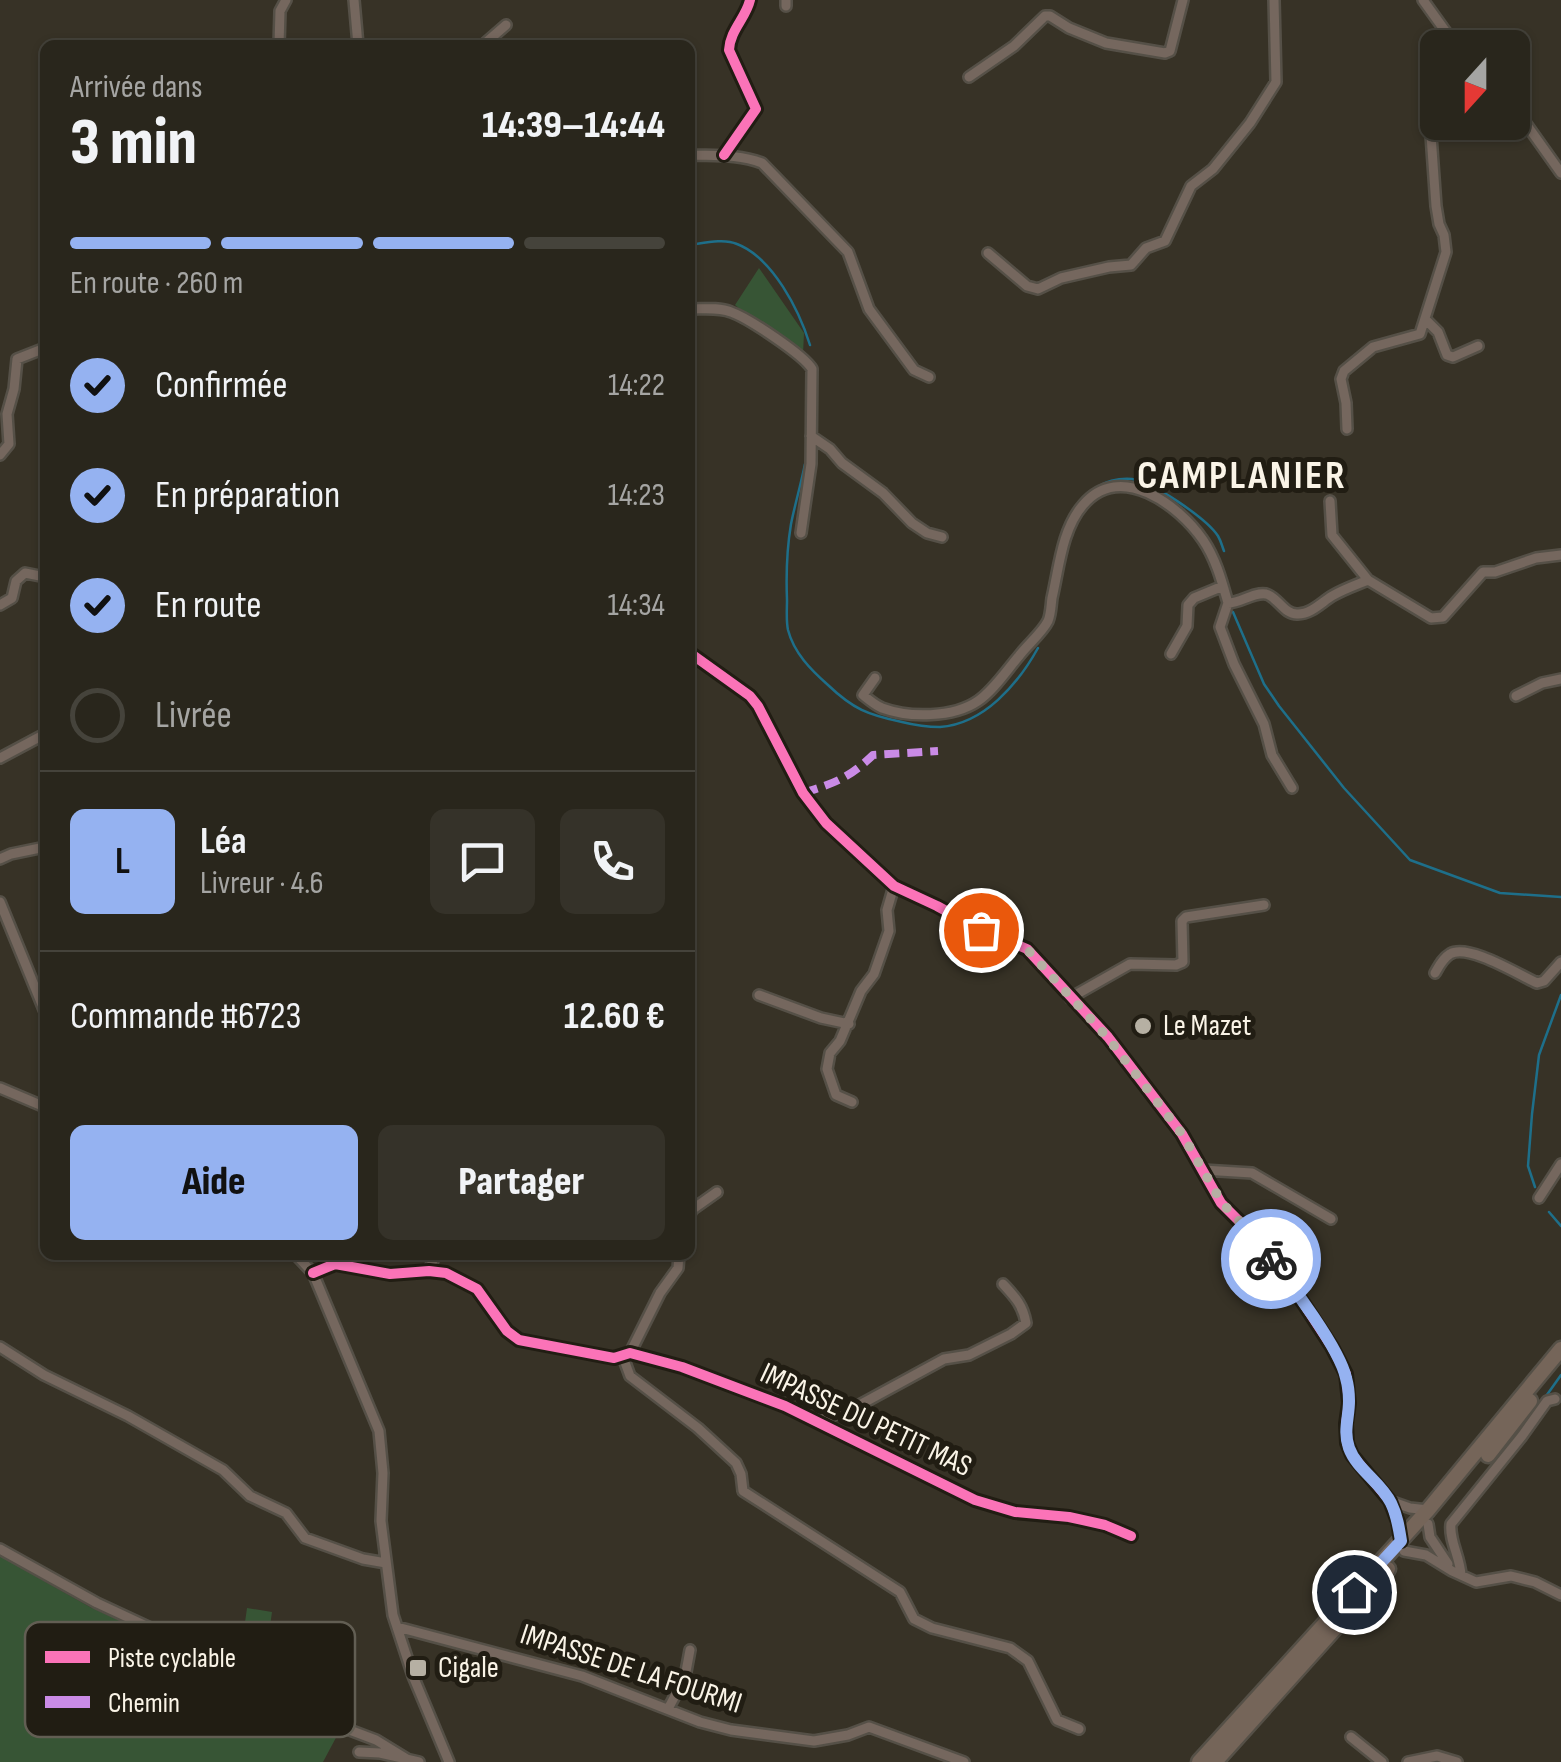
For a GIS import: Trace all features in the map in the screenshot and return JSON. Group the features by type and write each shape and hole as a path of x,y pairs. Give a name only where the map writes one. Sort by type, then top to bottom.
{"main road":[{"path":"1215,1762 1428,1517 1561,1351"},
{"path":"1198,1762 1402,1546"}],"street":[{"path":"280,40 280,11 286,0"},
{"path":"354,0 358,40"},
{"path":"969,77 1014,46 1045,16 1106,43 1170,51 1183,0"},
{"path":"988,253 1027,286 1038,289 1061,278 1109,266 1131,265 1144,247 1165,241 1191,186 1213,169 1276,82 1274,0"},
{"path":"1423,0 1445,30"},
{"path":"488,40 506,25"},
{"path":"1530,129 1561,173"},
{"path":"1346,429 1341,379 1344,371 1373,348 1420,334 1426,320 1446,252 1436,206 1431,140"},
{"path":"695,155 724,155 762,163 848,252 868,310 914,370 930,377"},
{"path":"695,309 723,310 744,318 805,358 812,369 811,464 801,533"},
{"path":"1426,320 1438,332 1447,355 1453,357 1478,346"},
{"path":"0,455 9,444 7,414 17,360 40,350"},
{"path":"811,436 912,523 942,537"},
{"path":"875,678 862,695 881,708 920,715 950,713 979,701 1048,622 1066,536 1082,505 1106,489 1121,486 1142,490 1170,504 1204,541 1233,603"},
{"path":"1330,500 1332,535 1368,580 1431,618 1442,617 1483,572 1561,555"},
{"path":"0,605 12,598 16,582 25,574 40,576"},
{"path":"1292,788 1272,755 1264,724 1220,626 1233,603 1259,594 1270,595 1290,613 1298,614 1310,612 1334,595 1368,580"},
{"path":"1171,654 1187,626 1188,605 1194,598 1223,586"},
{"path":"695,657 750,696 803,793 826,823 894,886 1026,948 1108,1038 1182,1134 1222,1203 1289,1282 1332,1347 1346,1374 1350,1403 1346,1443 1390,1501 1402,1546 1476,1582 1512,1576 1561,1594"},
{"path":"1516,696 1561,678"},
{"path":"0,758 40,737"},
{"path":"0,860 40,848"},
{"path":"852,1102 836,1095 827,1069 830,1053 840,1041 860,991 874,974 889,931 887,910 894,886"},
{"path":"0,902 40,1000"},
{"path":"1070,998 1130,964 1176,966 1183,962 1182,920 1186,917 1264,905"},
{"path":"1435,974 1448,954 1456,951 1470,952 1537,983 1544,982 1561,962"},
{"path":"759,995 848,1024"},
{"path":"0,1088 40,1104"},
{"path":"1539,1198 1561,1164"},
{"path":"1202,1170 1252,1173 1331,1219"},
{"path":"695,1208 716,1192"},
{"path":"301,1260 313,1273 379,1431 383,1473 381,1521 396,1627 449,1762"},
{"path":"429,1271 433,1260"},
{"path":"679,1260 678,1268 626,1355 630,1376 736,1462 743,1491 900,1592 914,1618 932,1628 1010,1648 1028,1661 1056,1720 1079,1729"},
{"name":"IMPASSE DU PETIT MAS","path":"313,1273 335,1264 390,1274 429,1271 460,1278 477,1289 518,1340 614,1358 626,1355 705,1374 785,1406 975,1500 998,1508 1104,1525 1131,1536"},
{"path":"817,1422 854,1408 944,1359 969,1355 1026,1323 1017,1298 1003,1284"},
{"path":"0,1347 44,1376 128,1416 223,1470 250,1496 286,1514 305,1538 386,1563"},
{"path":"1457,1573 1460,1560 1450,1534 1451,1524 1547,1401 1555,1399"},
{"path":"1390,1501 1428,1517 1430,1536 1457,1573"},
{"path":"0,1549 138,1622"},
{"name":"IMPASSE DE LA FOURMI","path":"396,1627 582,1676 730,1730 814,1740 869,1727 964,1762"},
{"path":"668,1709 685,1677 690,1650"},
{"path":"355,1732 407,1758"},
{"path":"1352,1737 1382,1762"},
{"path":"359,1752 419,1762"},
{"path":"1408,1762 1437,1756 1458,1762"}],"green space":[{"path":"759,268 804,333 803,354 735,305"},
{"path":"0,1556 123,1622 25,1622 25,1737 336,1737 323,1762 0,1762"},
{"path":"247,1608 272,1612 271,1622 245,1622"}],"waterway":[{"path":"695,244 732,242 762,261 792,301 810,345"},
{"path":"805,464 789,542 787,627 804,660 845,700 870,714 907,723 935,727 956,724 998,700 1038,648"},
{"path":"1073,513 1097,487 1114,480 1141,481 1191,511 1218,536 1224,551"},
{"path":"1048,595 1056,557"},
{"path":"1233,612 1264,684 1279,706 1344,788 1410,860 1500,893 1561,897"},
{"path":"1535,1187 1528,1166 1539,1055 1561,995"},
{"path":"1549,1212 1561,1226"},
{"path":"1544,1399 1561,1375"}],"marked path":[{"path":"803,793 841,779 873,755 938,751"}],"cycle path":[{"path":"724,155 756,109 729,50 750,0"},
{"path":"695,657 750,696 803,793 826,823 894,886 1027,949 1108,1037 1182,1134 1221,1203 1289,1281 1332,1347 1346,1374 1347,1443 1352,1455 1390,1501 1401,1541"},
{"path":"313,1273 335,1264 390,1274 446,1273 477,1289 507,1331 519,1340 614,1358 630,1353 682,1367 785,1406 975,1500 1015,1512 1105,1525 1131,1536"}],"way so far":[{"path":"981,930 1026,948 1108,1038 1182,1134 1222,1203 1271,1259"}],"place":[{"name":"Le Mazet","path":"1143,1026"},
{"name":"Cigale","path":"418,1668"}],"district":[{"name":"CAMPLANIER","path":"1242,476"}],"route":[{"path":"1271,1259 1332,1347 1346,1374 1350,1403 1346,1443 1390,1501 1398,1522 1401,1541 1354,1592"}]}
